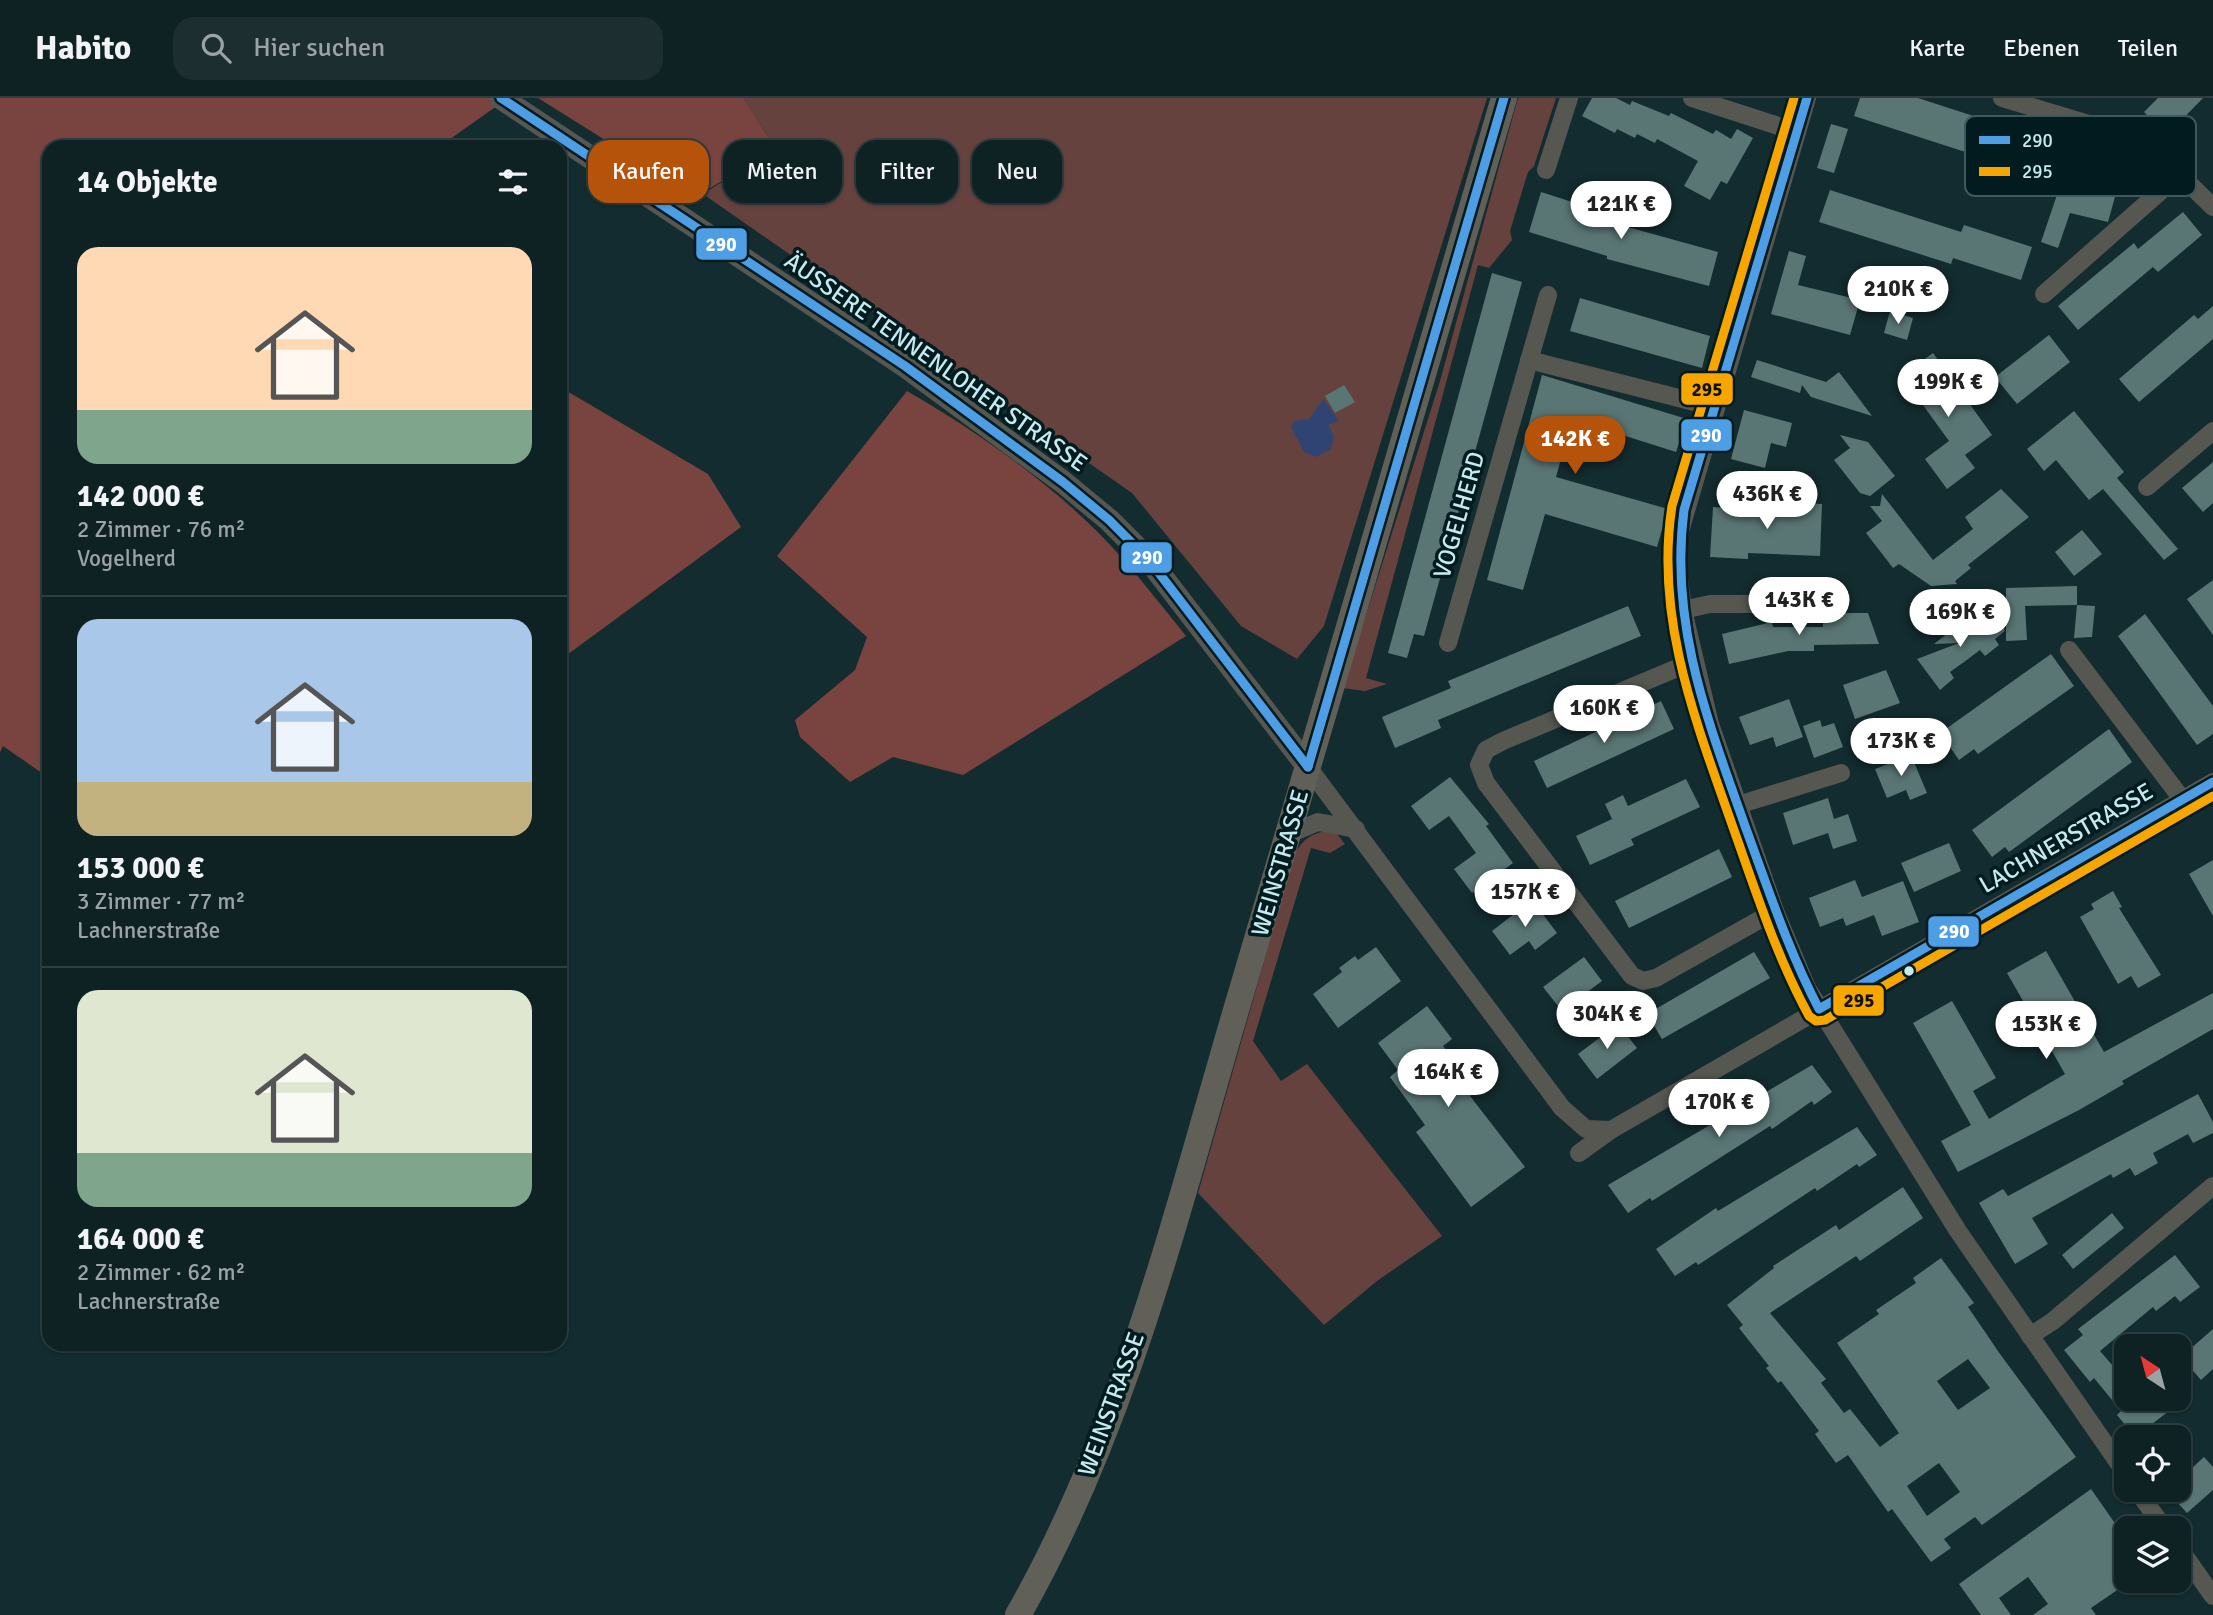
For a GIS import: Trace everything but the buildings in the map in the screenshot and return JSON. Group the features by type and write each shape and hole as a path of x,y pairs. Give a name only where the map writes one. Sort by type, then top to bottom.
{"main road":[{"name":"WEINSTRASSE","path":"1018,1615 1075,1501 1121,1388 1289,834 1504,98"}],"street":[{"name":"ÄUSSERE TENNENLOHER STRASSE","path":"500,98 563,140"},
{"path":"1546,170 1569,98"},
{"path":"1692,98 1797,132"},
{"path":"1807,98 1714,407 1678,538 1677,562 1693,661 1710,724 1775,911 1819,1009 1908,1155 2114,1457"},
{"path":"2002,98 2062,116"},
{"name":"ÄUSSERE TENNENLOHER STRASSE","path":"567,142 905,366 998,431 1072,489 1149,560 1308,767"},
{"path":"2196,190 2213,207"},
{"path":"2043,294 2155,196"},
{"name":"VOGELHERD","path":"1448,643 1548,295"},
{"path":"1530,360 1714,407"},
{"path":"2147,487 2213,431"},
{"path":"1683,610 1710,604 1801,604"},
{"name":"LACHNERSTRASSE","path":"2069,650 2182,799"},
{"path":"1693,661 1503,741 1486,750 1479,765 1486,783 1632,976 1643,981 1656,978 1775,911"},
{"path":"1308,767 1562,1108 1586,1129 1611,1130"},
{"path":"1738,805 1841,773"},
{"name":"LACHNERSTRASSE","path":"1579,1153 1611,1130 2213,782"},
{"path":"1289,834 1318,822 1356,829"},
{"path":"2030,1336 2053,1321 2213,1186"},
{"path":"2191,1560 2208,1576 2213,1597"}],"shaded area":[{"path":"0,98 508,98 449,140 42,140 42,773 3,746 0,752"},
{"path":"538,98 744,98 770,140 723,140 723,180 709,189 709,140 605,140"},
{"path":"744,98 1487,98 1324,626 1297,659 1241,626 1132,493 709,198 709,190 723,181 723,203 842,203 842,140 770,140"},
{"path":"1518,98 1556,98 1534,166 1528,172 1510,231 1512,240 1489,268 1478,265 1366,678 1387,684 1365,691 1343,688 1440,381"},
{"path":"567,391 708,474 741,527 567,655"},
{"path":"907,391 993,446 1048,487 1099,533 1186,636 963,775 893,757 850,782 800,737 795,720 855,670 867,637 777,556"},
{"path":"1326,831 1337,834 1345,844 1330,853 1311,848 1253,1041 1281,1081 1307,1064 1442,1236 1377,1281 1324,1325 1198,1193 1295,853 1308,838"}],"water":[{"path":"1323,399 1339,421 1328,425 1334,436 1331,449 1316,457 1304,452 1291,427 1294,421 1309,419"}],"transit line":[{"name":"290","path":"501,98 564,140"},
{"name":"290","path":"1308,767 1504,98"},
{"name":"295","path":"1794,98 1672,506 1668,549 1674,632 1694,713 1768,926 1809,1016 1816,1021 1825,1020 2213,796"},
{"name":"290","path":"1807,98 1684,510 1681,552 1687,632 1705,710 1779,919 1819,1009 2213,782"},
{"name":"290","path":"567,142 905,366 1063,482 1109,520 1149,560 1308,767"}]}
